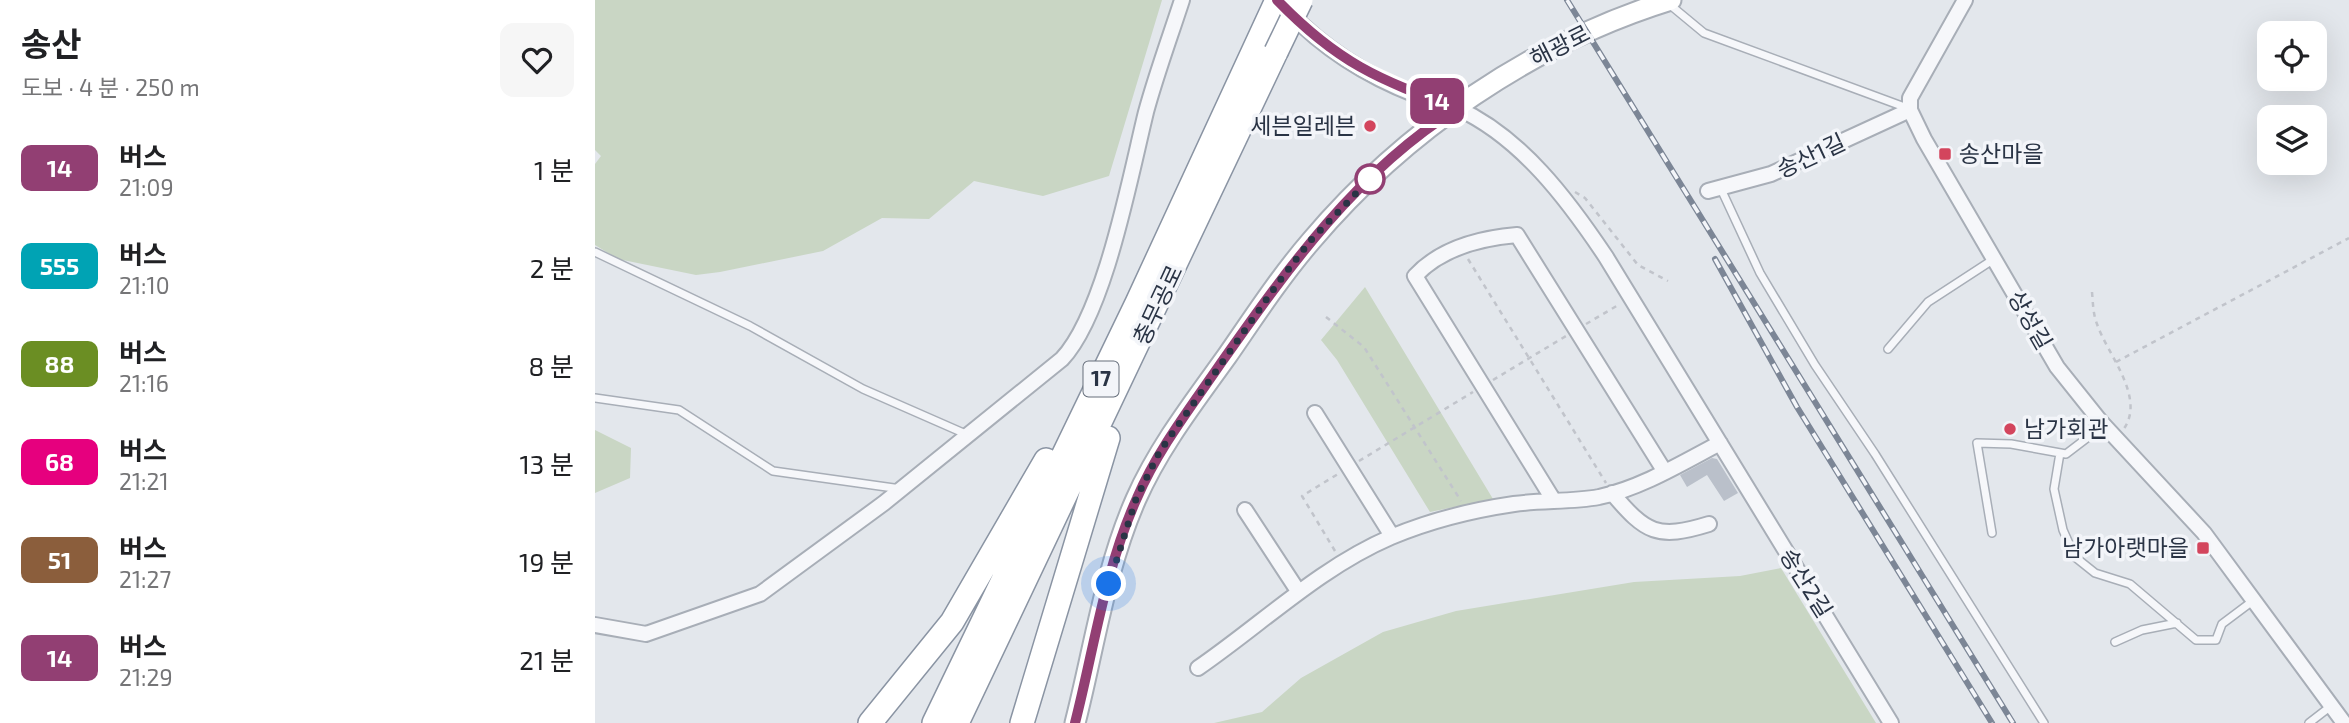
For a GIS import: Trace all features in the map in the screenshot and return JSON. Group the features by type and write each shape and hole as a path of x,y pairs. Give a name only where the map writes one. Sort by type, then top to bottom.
{"highway":[{"name":"충무공로","path":"935,723 1137,303 1277,0"},
{"name":"충무공로","path":"957,723 1300,0"},
{"path":"1022,723 1113,424 1225,183 1249,111"},
{"path":"870,723 951,622 1137,303"}],"main road":[{"name":"해광로","path":"1075,723 1120,542 1136,499 1160,451 1311,240 1411,141 1458,108 1545,52 1605,23 1668,1"}],"street":[{"path":"595,625 646,634 750,599 778,583 902,489 1062,359 1080,334 1118,228 1147,109 1182,0"},
{"name":"송산2길","path":"1277,0 1313,37 1348,62 1414,94 1458,108 1513,144 1557,192 1593,238 1891,723"},
{"path":"1910,110 1910,98 1918,80 1965,0"},
{"name":"송산1길","path":"1715,190 1771,174 1910,110"},
{"name":"상성길","path":"1910,110 2057,367 2104,425 2191,517 2344,723"},
{"path":"1554,501 1415,276 1429,262 1461,247 1517,235 1665,472"},
{"path":"1315,413 1392,536"},
{"path":"1198,668 1298,591 1342,562 1392,536 1468,513 1514,504 1612,493 1665,472 1720,443"},
{"path":"1612,493 1634,519 1657,533 1682,532 1709,524"},
{"path":"1245,510 1298,591"}],"lane":[{"path":"1668,1 1704,33 1910,110"},
{"path":"1715,190 1760,273 1815,365 1875,454 2044,723"},
{"path":"595,252 750,326 863,389 968,436"},
{"path":"1888,349 1928,302 1994,259"},
{"path":"595,398 679,410 773,471 902,489"},
{"path":"1992,533 1977,443 2066,454 2104,425"},
{"path":"2060,453 2054,489 2063,530 2075,557 2095,573 2130,584 2196,640 2216,640 2223,624 2255,600"},
{"path":"2115,642 2142,630 2177,623"},
{"path":"2309,723 2331,706"}],"path":[{"path":"1557,192 1580,193 1642,270 1668,281"},
{"path":"2116,362 2349,238"},
{"path":"1461,247 1612,493"},
{"path":"2092,292 2097,324 2116,362 2131,409 2128,423 2117,438"},
{"path":"1342,562 1303,496 1630,297"},
{"path":"1326,317 1364,348 1416,426 1468,513"}],"green space":[{"path":"595,0 1162,0 1109,176 1043,196 974,181 929,219 882,218 823,251 696,275 618,259 595,245 595,164 601,156 595,150"},
{"path":"1365,287 1493,499 1430,512 1337,360 1321,340"},
{"path":"595,430 631,448 630,478 595,493"},
{"path":"1781,568 1876,723 1214,723 1262,712 1301,678 1383,632 1456,611 1634,582 1740,576"}],"building":[{"path":"1712,458 1717,459 1738,493 1724,501 1707,475 1687,487 1680,475"}],"railway":[{"path":"1567,0 2013,723"},
{"path":"1715,259 1797,407 1992,723"}],"bus line":[{"name":"14","path":"1075,723 1120,542 1136,499 1160,451 1311,240 1411,141 1458,108 1414,94 1348,62 1313,37 1277,0"}],"place":[{"name":"세븐일레븐","path":"1370,126"},
{"name":"송산마을","path":"1945,154"},
{"name":"남가회관","path":"2010,429"},
{"name":"남가아랫마을","path":"2203,548"}],"route":[{"path":"1109,584 1120,542 1136,499 1160,451 1311,240 1370,179"}]}
